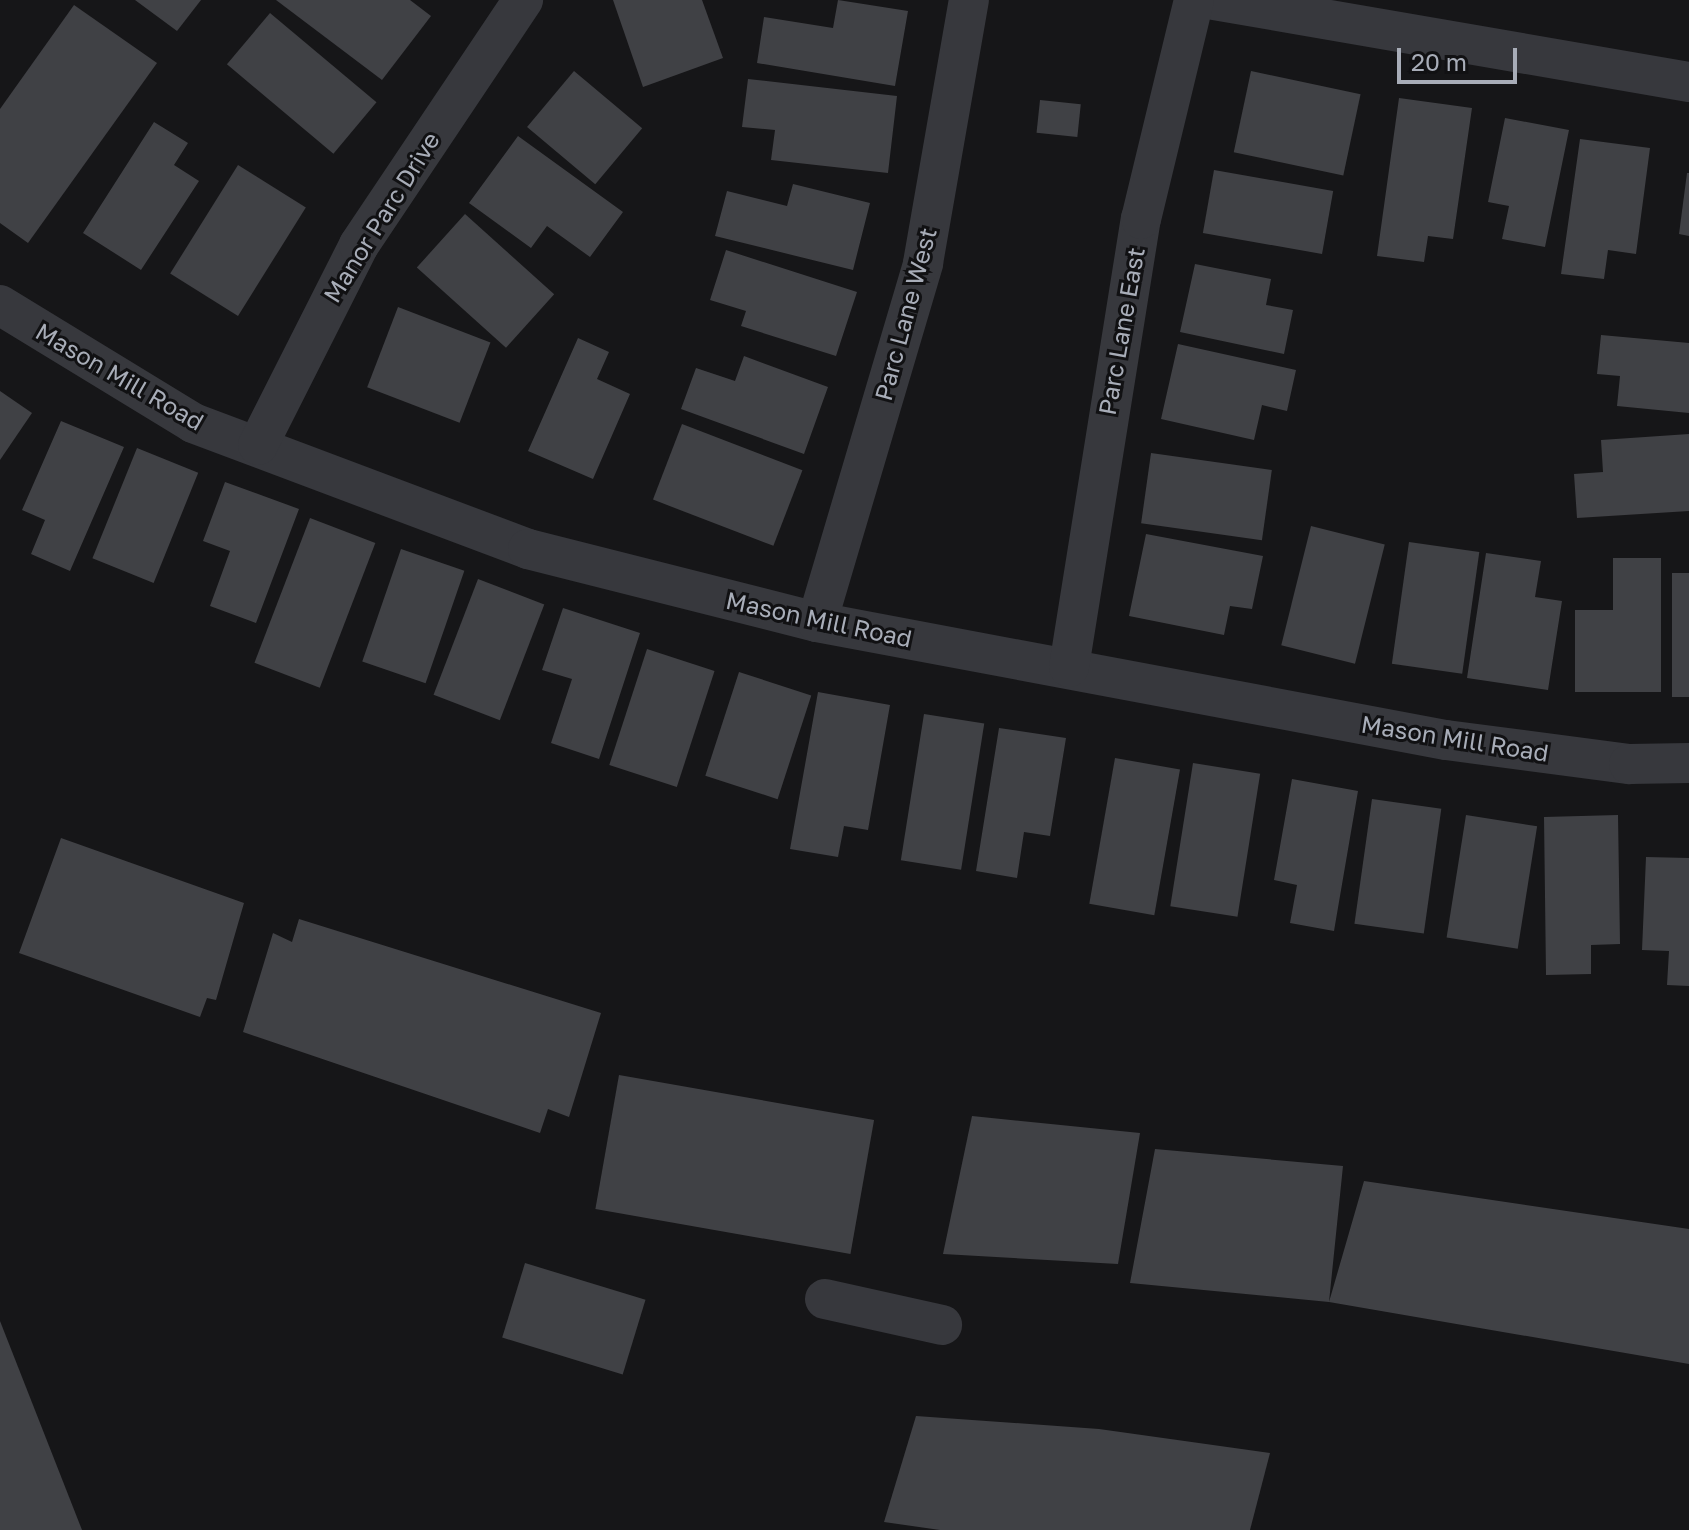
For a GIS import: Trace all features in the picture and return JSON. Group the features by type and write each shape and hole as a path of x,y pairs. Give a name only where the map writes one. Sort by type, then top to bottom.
{"street":[{"name":"Manor Parc Drive","path":"258,445 359,245 523,0"},
{"name":"Parc Lane West","path":"817,622 923,263 969,0"},
{"name":"Parc Lane East","path":"1069,667 1141,219 1194,0"},
{"path":"1214,0 1689,82"},
{"name":"Mason Mill Road","path":"0,305 193,423 528,549 817,622 1446,740 1629,764 1689,763"},
{"path":"825,1299 942,1325"}],"building":[{"path":"135,0 201,0 177,31"},
{"path":"276,0 410,0 431,16 382,80"},
{"path":"613,0 702,0 723,58 643,87"},
{"path":"838,0 908,11 895,86 757,63 764,17 833,28"},
{"path":"74,5 157,63 28,243 0,223 0,109"},
{"path":"270,13 376,102 333,154 227,64"},
{"path":"574,71 642,128 595,184 527,127"},
{"path":"1251,71 1361,94 1343,175 1234,152"},
{"path":"748,79 897,96 888,173 771,160 775,130 742,127"},
{"path":"1399,98 1472,108 1453,239 1428,236 1424,262 1377,256"},
{"path":"1040,100 1081,104 1077,137 1037,133"},
{"path":"1505,118 1569,130 1545,247 1502,239 1509,206 1488,202"},
{"path":"154,122 188,143 174,165 199,181 141,270 83,233"},
{"path":"518,136 623,212 590,257 547,226 531,248 469,203"},
{"path":"1580,139 1650,148 1636,254 1608,250 1604,279 1561,274"},
{"path":"238,165 306,207 238,316 170,274"},
{"path":"1214,170 1333,191 1322,254 1203,233"},
{"path":"1689,173 1689,236 1679,234"},
{"path":"793,184 870,203 853,270 715,236 727,191 787,206"},
{"path":"465,214 554,294 506,348 417,268"},
{"path":"726,250 857,292 836,356 741,326 746,311 710,300"},
{"path":"1195,264 1271,279 1266,305 1293,310 1284,354 1180,332"},
{"path":"398,307 490,342 460,423 367,387"},
{"path":"1601,335 1689,343 1689,413 1617,406 1620,376 1597,374"},
{"path":"578,338 609,352 597,379 630,394 593,479 528,451"},
{"path":"1178,344 1296,370 1287,411 1262,405 1254,440 1161,419"},
{"path":"744,356 828,387 804,454 681,409 696,368 735,381"},
{"path":"0,391 32,413 0,460"},
{"path":"61,421 124,447 70,571 31,554 45,520 22,510"},
{"path":"682,424 802,470 773,546 653,500"},
{"path":"1689,434 1689,511 1577,518 1574,474 1603,472 1601,440"},
{"path":"137,448 198,473 154,583 92,558"},
{"path":"1151,453 1272,470 1262,540 1141,523"},
{"path":"225,482 299,509 256,623 210,606 230,551 203,541"},
{"path":"310,518 375,543 320,688 254,663"},
{"path":"1311,526 1385,544 1355,664 1281,645"},
{"path":"1146,534 1263,556 1252,609 1230,606 1224,635 1129,616"},
{"path":"1409,542 1479,552 1462,674 1392,664"},
{"path":"401,549 464,571 426,683 362,662"},
{"path":"1486,553 1541,561 1535,597 1562,601 1548,690 1467,678"},
{"path":"1613,558 1661,558 1661,692 1575,692 1575,610 1613,610"},
{"path":"1672,573 1689,573 1689,697 1672,697"},
{"path":"478,579 544,604 500,720 434,695"},
{"path":"563,608 640,633 599,759 551,743 572,679 542,670"},
{"path":"647,649 715,671 677,787 609,765"},
{"path":"739,672 811,695 778,799 705,776"},
{"path":"818,692 890,705 868,830 844,826 838,857 790,849"},
{"path":"924,714 984,724 961,870 901,860"},
{"path":"999,728 1066,738 1050,836 1024,832 1017,878 976,871"},
{"path":"1115,758 1180,769 1154,915 1089,904"},
{"path":"1193,763 1260,774 1237,917 1170,906"},
{"path":"1292,779 1358,791 1334,931 1290,923 1297,885 1274,880"},
{"path":"1372,799 1441,809 1424,934 1354,924"},
{"path":"1466,815 1537,826 1518,949 1447,937"},
{"path":"1618,815 1620,944 1591,945 1591,974 1546,975 1544,817"},
{"path":"61,838 244,903 216,1000 207,998 200,1017 19,953"},
{"path":"1646,857 1689,858 1689,986 1667,985 1669,951 1642,950"},
{"path":"299,919 601,1013 569,1117 548,1109 540,1133 243,1032 273,933 292,942"},
{"path":"619,1075 874,1120 850,1254 595,1209"},
{"path":"972,1116 1140,1133 1118,1264 943,1254"},
{"path":"1155,1149 1343,1166 1329,1302 1130,1283"},
{"path":"1364,1181 1689,1229 1689,1364 1329,1302"},
{"path":"525,1263 645,1300 623,1374 502,1338"},
{"path":"0,1321 82,1530 0,1530"},
{"path":"916,1416 1099,1429 1270,1453 1250,1530 940,1530 884,1522"}]}
